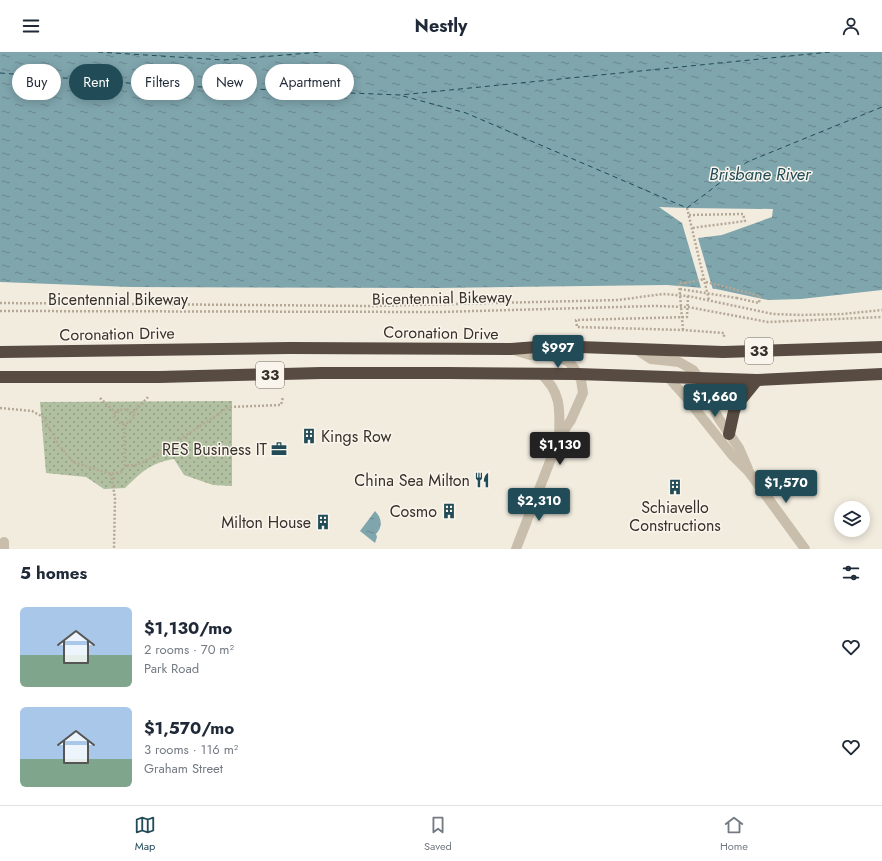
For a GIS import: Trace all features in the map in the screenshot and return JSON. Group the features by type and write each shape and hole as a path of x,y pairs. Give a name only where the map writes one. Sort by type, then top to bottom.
{"highway":[{"name":"Coronation Drive","path":"0,352 290,348 511,349 550,346 724,352 882,346"},
{"name":"33","path":"0,377 159,377 321,373 540,373 757,380 882,374"},
{"path":"729,434 736,406 757,380"}],"street":[{"path":"636,348 651,359 679,362 693,370 700,379 713,407 741,453 749,472"},
{"path":"511,349 530,355 565,359 578,374 581,380 583,393 571,420 559,438 516,549"},
{"path":"540,373 550,383 557,395 560,410 559,438"},
{"path":"668,377 732,455 749,472 805,549"},
{"path":"794,549 798,539"}],"path":[{"path":"687,208 705,279"},
{"path":"689,215 743,214 745,220 692,228"},
{"path":"689,215 706,282 709,300"},
{"path":"684,330 679,284 705,279"},
{"path":"680,289 759,303 760,296 706,282"},
{"path":"0,303 373,306 618,300 663,294 688,296 773,314 816,315 882,310"},
{"path":"688,296 688,317 576,320 577,327 684,330 724,333 724,341"},
{"name":"Bicentennial Bikeway","path":"0,311 440,312 654,306 688,307 768,322 882,317"},
{"path":"133,413 127,409 120,410 113,416 120,423 124,424 129,422 135,416 133,413 148,397"},
{"path":"125,466 137,465 153,457 229,407 281,405 283,397"},
{"path":"100,398 116,413"},
{"path":"0,408 32,411 43,417 58,444 73,462 111,474 121,472 125,466 124,424"},
{"path":"111,474 115,498 114,549"}],"green space":[{"path":"232,401 232,486 213,485 184,475 174,459 152,466 136,477 125,488 104,489 86,477 46,473 40,402"}],"water":[{"name":"Brisbane River","path":"0,52 882,52 882,290 801,299 768,300 716,289 667,285 436,288 130,287 0,282"},
{"path":"375,511 379,517 381,525 376,534 377,537 375,543 360,531"}],"pier":[{"path":"659,207 773,209 772,217 722,235 698,238 713,290 701,288 682,223"}],"ferry route":[{"path":"98,52 224,60 321,52"},
{"path":"0,73 154,85 400,95 830,52"},
{"path":"403,96 466,113 687,208 747,162 882,107"}],"place":[{"name":"Kings Row","path":"309,436"},
{"name":"RES Business IT","path":"279,449"},
{"name":"China Sea Milton","path":"482,480"},
{"name":"Schiavello Constructions","path":"675,487"},
{"name":"Cosmo","path":"449,511"},
{"name":"Milton House","path":"323,522"}]}
